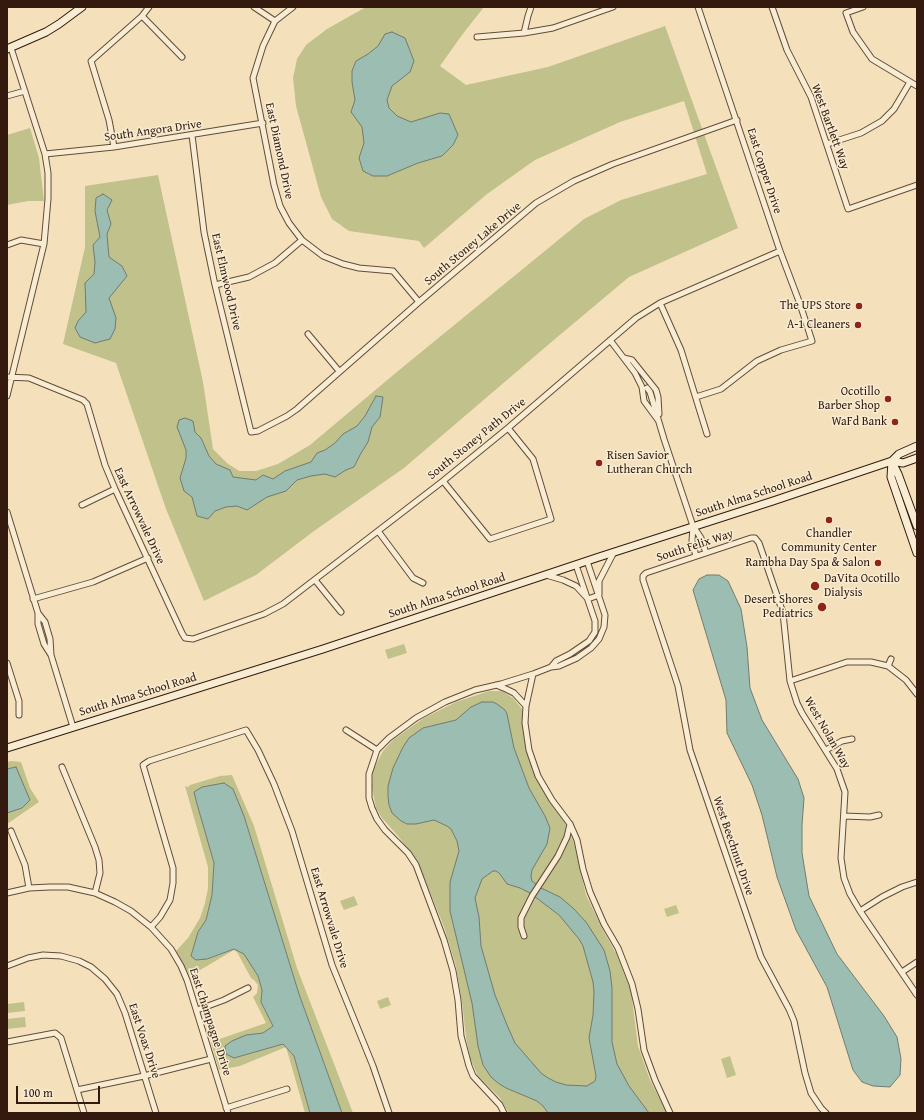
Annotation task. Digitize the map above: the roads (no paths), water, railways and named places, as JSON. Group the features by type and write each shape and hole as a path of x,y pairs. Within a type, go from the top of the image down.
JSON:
{"main road":[{"path":"9,49 46,32 82,7"},
{"name":"South Alma School Road","path":"892,462 899,454 917,446"},
{"name":"South Alma School Road","path":"7,748 323,649 693,526 892,462 903,463 917,458"},
{"path":"892,462 898,474 917,526"},
{"path":"892,462 891,478 917,553"}],"street":[{"path":"114,147 109,120 91,61 142,16 149,7"},
{"path":"254,7 275,20"},
{"name":"East Diamond Drive","path":"293,7 275,20 263,46 253,78 274,185 280,206 289,223 302,240 324,256 343,264 359,268 393,271 419,302"},
{"path":"524,33 531,7"},
{"path":"477,37 524,33 553,28 613,7"},
{"name":"East Copper Drive","path":"696,397 721,389 757,361 780,350 812,341 780,251 698,7"},
{"name":"West Bartlett Way","path":"772,7 787,50 811,97 848,209 917,186"},
{"path":"863,7 846,13 853,32 872,59 917,86"},
{"path":"142,16 182,57"},
{"path":"7,396 9,377 44,244 48,199 48,173 45,154 25,91 9,49"},
{"path":"827,144 861,132 882,121 894,108 910,82"},
{"path":"7,96 25,91"},
{"name":"South Stoney Lake Drive","path":"251,432 258,431 297,409 419,302 536,203 574,181 613,164 737,120"},
{"name":"South Angora Drive","path":"45,154 114,147 263,123"},
{"name":"East Elmwood Drive","path":"192,135 204,232 215,286 251,432"},
{"path":"7,245 21,240 44,244"},
{"path":"215,286 249,277 276,263 302,240"},
{"name":"South Stoney Path Drive","path":"185,638 193,639 264,614 283,604 443,481 508,428 636,318 660,303 780,251"},
{"path":"660,303 681,350 707,434"},
{"path":"308,334 339,371"},
{"path":"610,340 650,392 693,526 701,538 706,553"},
{"path":"624,358 632,360 646,378 647,387 644,401 659,421"},
{"name":"East Arrowvale Drive","path":"9,377 29,378 83,400 87,404 100,452 115,489 185,638"},
{"path":"443,481 490,540 551,519 533,460 508,428"},
{"path":"82,505 115,489"},
{"path":"7,512 13,536 38,613 38,624 41,635 44,644 51,655"},
{"path":"693,526 692,541 696,556"},
{"path":"378,532 413,578 423,583"},
{"path":"7,538 13,536"},
{"name":"South Felix Way","path":"643,576 651,571 755,538"},
{"name":"West Nolan Way","path":"755,538 759,543 783,613 790,681 797,703 841,776 844,792 841,858 844,878 850,894 860,911 917,995"},
{"path":"599,595 600,580 614,552"},
{"path":"33,599 93,582 148,558"},
{"path":"504,1113 500,1105 473,1076 469,1066 461,1036 458,1000 453,971 444,940 416,865 408,853 385,830 377,819 372,808 369,798 369,774 377,750 389,738 416,718 469,693 496,686 551,667 559,666 571,661 591,648 599,640 604,627 605,615 587,561"},
{"path":"551,667 556,661 570,654 589,641 595,632 595,623 576,565"},
{"path":"545,575 576,586 588,599"},
{"name":"West Beechnut Drive","path":"643,576 643,580 678,686 690,750 761,957 794,1021 805,1073 811,1093 826,1113"},
{"path":"315,580 341,612"},
{"path":"588,599 599,595"},
{"path":"38,613 46,622 50,639 51,655 73,727"},
{"path":"595,623 604,623"},
{"path":"41,635 48,633"},
{"path":"888,666 892,658"},
{"path":"790,681 848,662 871,662 888,666 906,680 917,694"},
{"path":"7,663 8,671 19,701 19,715"},
{"path":"533,674 526,706 525,722 529,750 538,776 552,800 570,824 577,840 583,869 590,892 604,924 618,948 632,984 638,1009 644,1050 654,1080 670,1113"},
{"path":"496,686 506,689 514,694 526,706"},
{"name":"East Arrowvale Drive","path":"152,927 170,900 173,883 173,868 143,765 149,761 246,730 258,750 274,784 292,831 332,965 373,1066 389,1113"},
{"path":"346,730 377,750"},
{"path":"826,750 842,741 852,740"},
{"path":"62,767 96,847 100,872 95,893"},
{"path":"844,816 870,817 879,815"},
{"path":"524,936 520,927 521,918 539,884 558,856 567,837 570,824"},
{"path":"11,831 25,865 28,888"},
{"path":"860,911 888,894 917,882"},
{"name":"East Champagne Drive","path":"7,893 28,888 68,887 95,893 131,911 152,927 170,949 181,966 187,980 227,1110"},
{"name":"East Voax Drive","path":"7,966 28,958 44,955 61,956 78,961 91,968 105,979 117,994 125,1012 156,1113"},
{"path":"902,972 917,962"},
{"path":"196,1010 224,1000 248,988"},
{"path":"7,1042 55,1033 61,1038 84,1113"},
{"path":"77,1090 144,1076 211,1059"},
{"path":"227,1110 287,1089"}],"water":[{"path":"392,32 405,38 414,61 410,72 392,86 387,100 389,108 397,116 411,122 440,113 449,114 458,135 453,145 442,156 418,163 387,176 373,176 363,171 359,158 364,143 362,127 351,112 355,100 352,71 356,61 378,46 385,34"},
{"path":"103,194 112,200 107,210 111,224 107,234 109,257 122,266 127,276 109,298 116,318 115,329 110,339 95,343 80,337 75,328 78,321 86,312 85,283 94,274 95,262 93,245 100,237 95,211 96,198"},
{"path":"376,396 383,397 380,417 372,427 368,442 354,467 335,477 325,474 297,480 286,491 267,497 247,510 237,506 226,507 215,511 208,519 197,516 192,497 184,491 180,478 186,458 186,450 177,427 179,420 185,418 193,421 195,432 201,438 209,456 216,464 230,470 233,477 256,480 263,475 273,479 285,471 311,462 317,453 325,450 335,443 343,434 357,426 365,416"},
{"path":"707,575 719,575 728,581 741,609 747,647 750,688 762,720 798,779 804,798 802,853 809,896 837,954 884,1016 897,1037 901,1059 900,1075 890,1087 873,1086 862,1082 853,1070 827,987 796,930 777,877 762,815 752,785 727,733 726,700 693,590 699,579"},
{"path":"482,702 493,702 505,710 507,714 514,748 529,788 550,828 547,844 532,870 532,881 541,888 560,897 573,908 586,922 604,950 610,971 612,988 612,1042 617,1064 629,1086 649,1113 548,1113 537,1101 498,1083 491,1077 483,1065 478,1046 472,1003 450,911 450,882 459,851 457,841 451,829 434,820 416,824 407,824 401,821 392,813 388,796 388,786 393,768 409,738 423,728 456,720 471,707","holes":["493,871 496,871 507,884 530,893 559,915 583,946 593,982 594,992 593,1015 589,1038 596,1076 595,1081 587,1086 566,1085 556,1082 541,1073 515,1043 507,1025 495,995 481,946 479,917 475,898 482,879"]},
{"path":"16,767 30,800 22,808 7,813 7,769"},
{"path":"224,783 233,789 244,816 299,994 342,1113 310,1113 294,1056 283,1044 234,1058 226,1054 225,1046 232,1041 246,1035 263,1033 273,1026 261,1002 262,990 258,976 244,954 234,949 207,959 196,960 191,956 198,932 206,920 212,895 214,863 194,792 202,787"}],"place":[{"name":"The UPS Store","path":"859,306"},
{"name":"A-1 Cleaners","path":"858,325"},
{"name":"Ocotillo Barber Shop","path":"888,399"},
{"name":"WaFd Bank","path":"895,422"},
{"name":"Risen Savior Lutheran Church","path":"599,463"},
{"name":"Chandler Community Center","path":"829,520"},
{"name":"Rambha Day Spa & Salon","path":"878,563"},
{"name":"DaVita Ocotillo Dialysis","path":"815,586"},
{"name":"Desert Shores Pediatrics","path":"822,607"}]}
